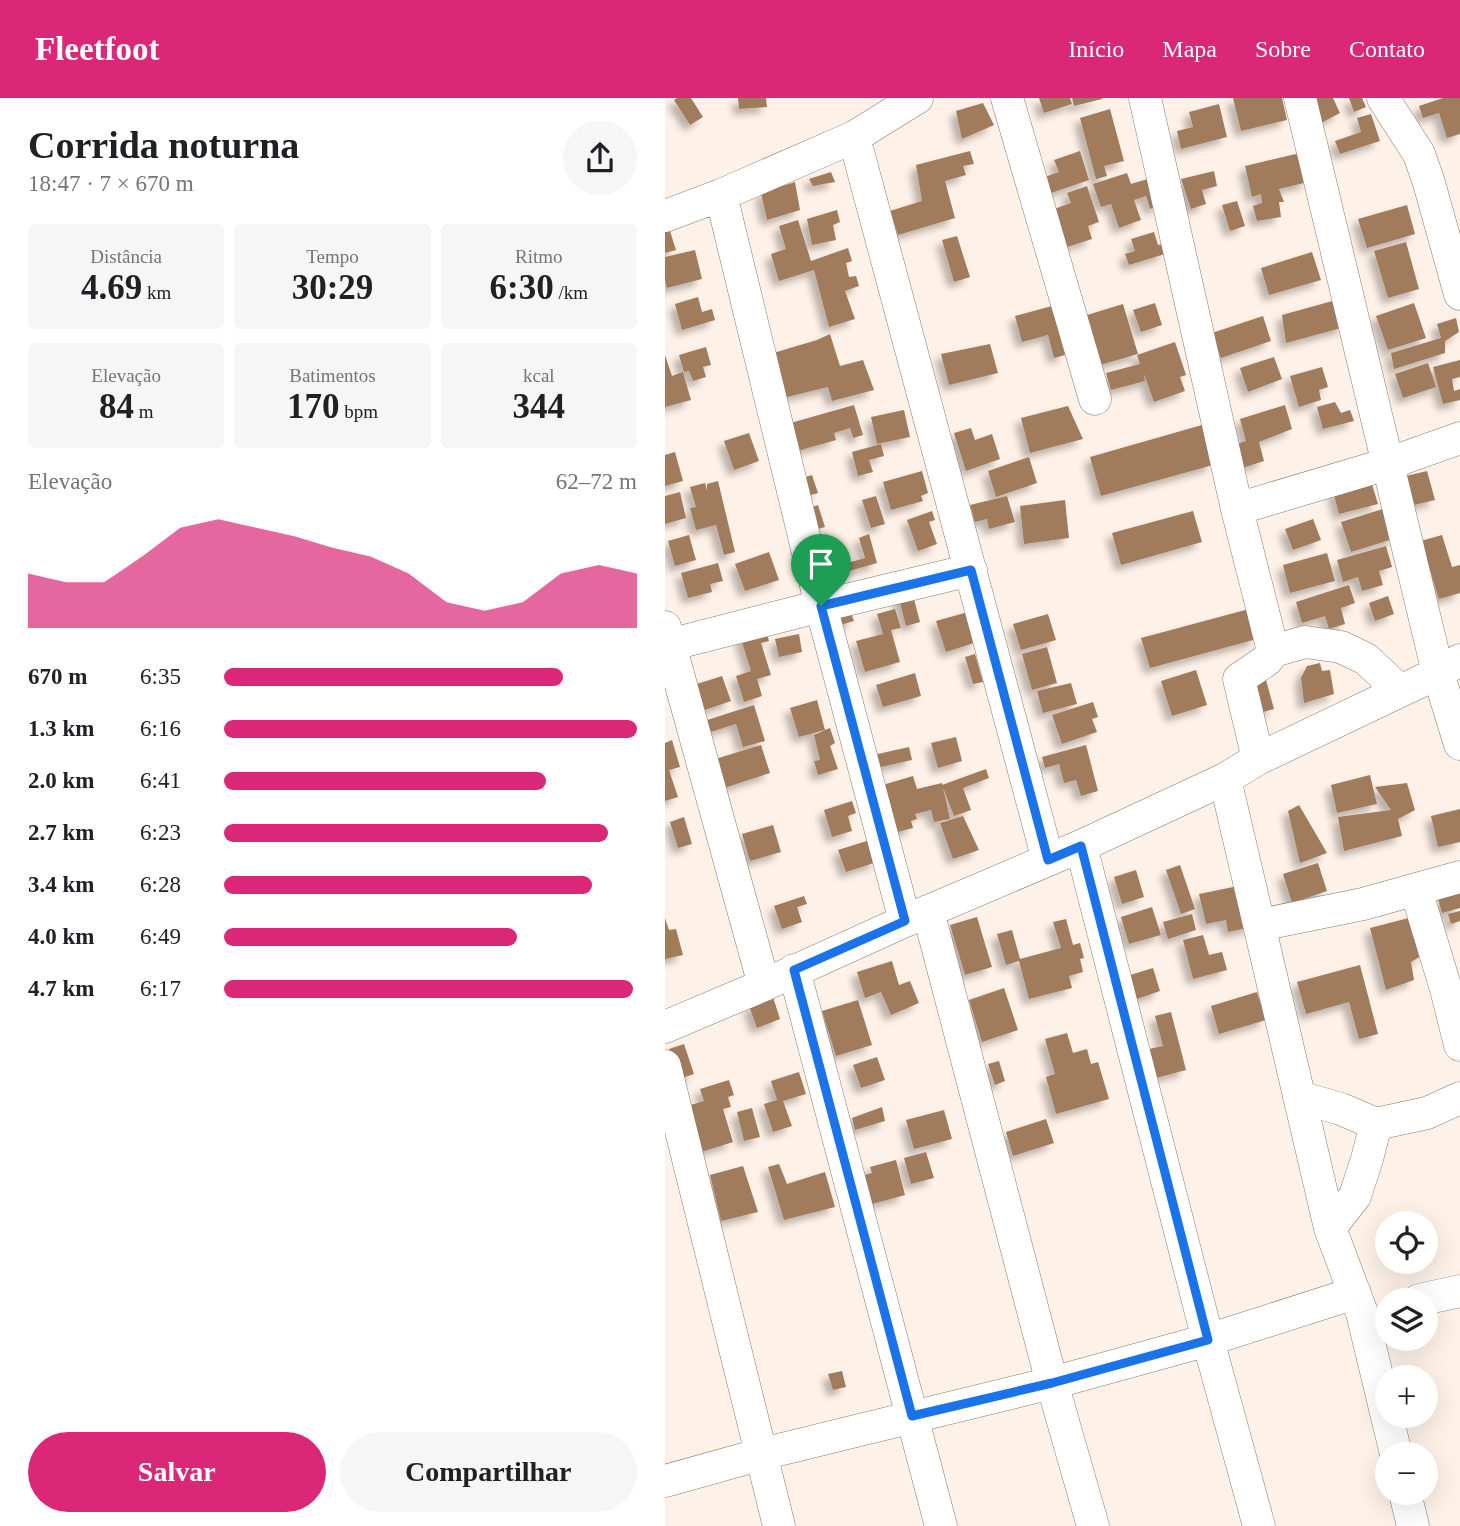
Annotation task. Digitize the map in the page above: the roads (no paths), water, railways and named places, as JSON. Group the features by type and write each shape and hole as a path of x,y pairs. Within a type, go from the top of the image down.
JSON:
{"street":[{"path":"665,216 721,195 854,136 917,98"},
{"path":"1007,98 1095,399"},
{"path":"1145,98 1237,509 1273,651"},
{"path":"1300,98 1387,464 1449,667 1460,744"},
{"path":"1383,98 1419,154 1460,294"},
{"path":"854,136 1048,860"},
{"path":"721,195 821,606 917,916 1093,1526"},
{"path":"1237,509 1387,464 1460,438"},
{"path":"764,985 667,639 971,570"},
{"path":"1258,759 1239,678 1267,660 1273,651 1305,642 1341,647 1366,659 1400,691"},
{"path":"665,1027 1081,846 1225,779 1258,759 1449,667"},
{"path":"1225,779 1330,1228 1368,1304 1394,1442"},
{"path":"1081,846 1208,1340 1259,1526"},
{"path":"1260,925 1363,904 1460,877"},
{"path":"1416,890 1460,1045"},
{"path":"794,970 941,1526"},
{"path":"665,1066 779,1526"},
{"path":"1299,1097 1341,1109 1376,1124 1427,1113 1460,1098"},
{"path":"1330,1228 1355,1196 1376,1124"},
{"path":"1438,1296 1460,1291"},
{"path":"665,1481 761,1454 1052,1383 1208,1340 1368,1304"},
{"path":"1408,1505 1413,1526"}]}
